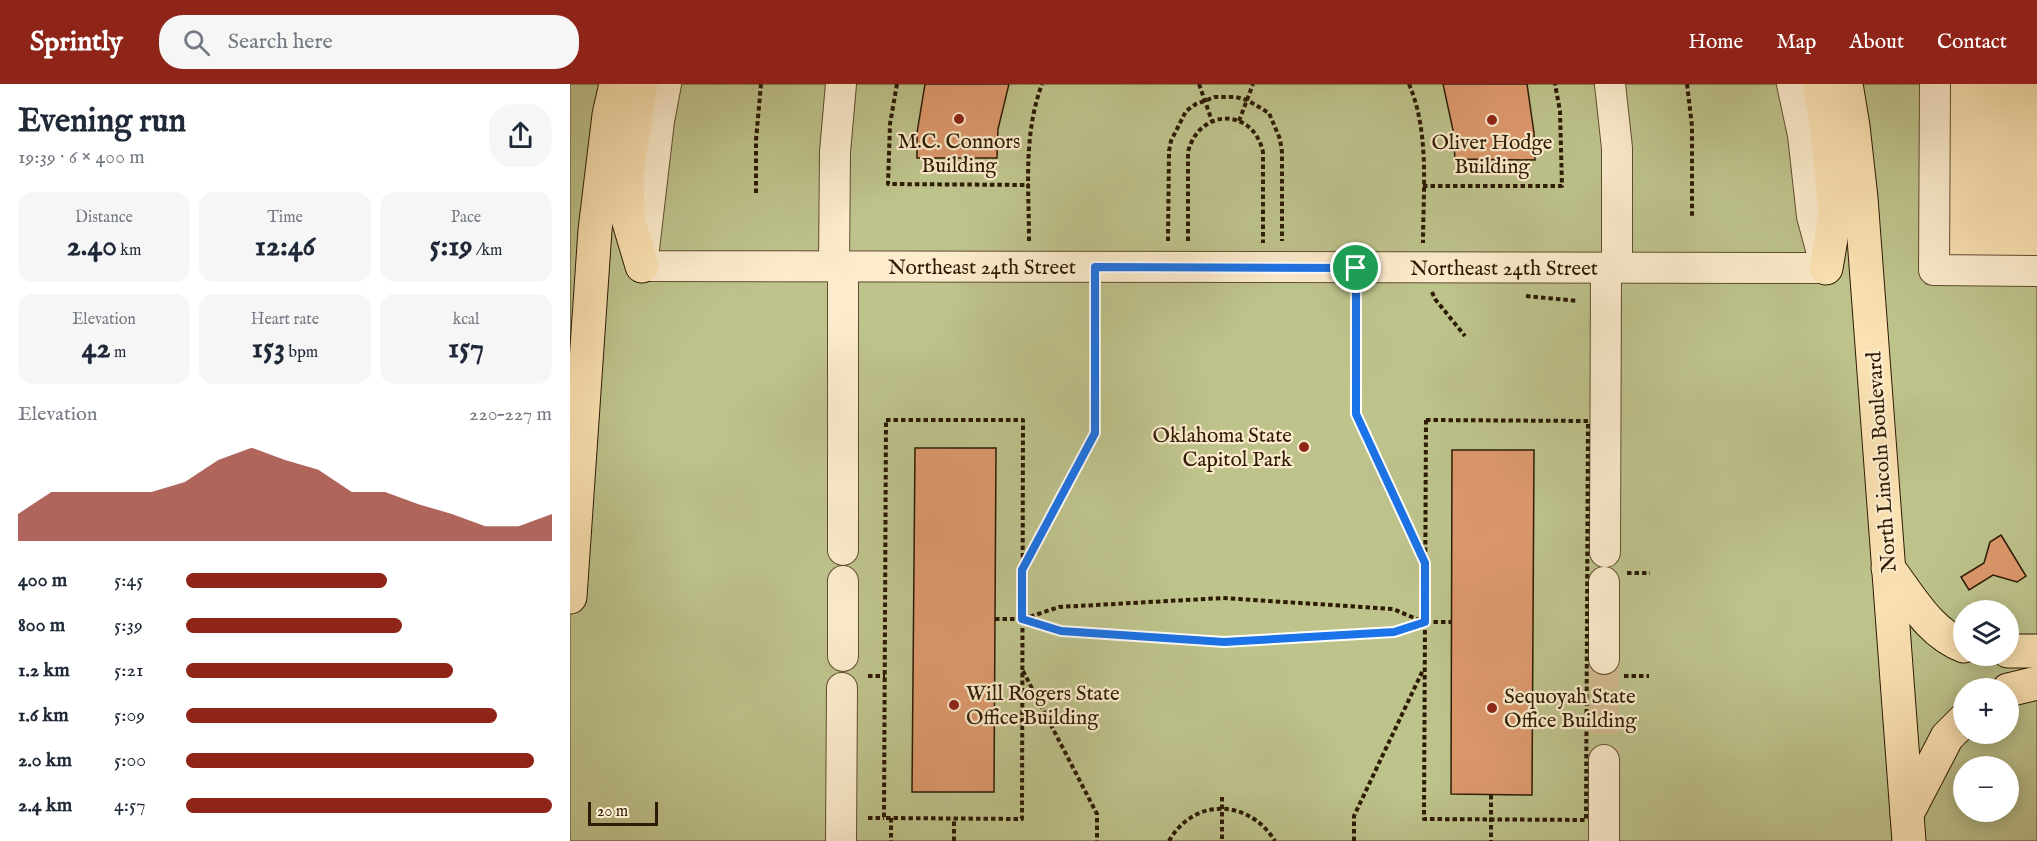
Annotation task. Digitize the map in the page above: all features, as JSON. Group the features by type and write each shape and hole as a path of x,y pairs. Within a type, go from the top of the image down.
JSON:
{"main road":[{"path":"570,597 595,230 609,115 616,84"},
{"path":"641,84 627,171 628,219 642,266"},
{"path":"1819,84 1827,129 1835,215 1826,268"},
{"name":"North Lincoln Boulevard","path":"1846,84 1854,126 1862,198 1908,828"},
{"path":"1888,568 1929,622 1953,640"},
{"path":"2019,651 2037,651"},
{"path":"2019,687 2037,683"},
{"path":"1908,828 1947,737 1953,731"}],"street":[{"path":"642,266 659,121 666,84"},
{"path":"842,84 835,152 843,550"},
{"path":"1605,552 1617,148 1610,84"},
{"path":"1792,84 1803,135 1812,216 1826,268"},
{"path":"1935,84 1934,270 2037,271"},
{"name":"Northeast 24th Street","path":"642,266 1826,268"},
{"path":"843,581 843,656"},
{"path":"1604,582 1604,659"},
{"path":"841,841 855,682"},
{"path":"1604,760 1604,841"}],"path":[{"path":"756,193 756,140 761,84"},
{"path":"897,84 890,124 888,184 1029,185"},
{"path":"1029,248 1029,131 1033,109 1042,84"},
{"path":"1199,84 1212,121"},
{"path":"1239,121 1253,84"},
{"path":"1409,84 1419,117 1423,186 1423,248"},
{"path":"1423,186 1562,186 1560,111 1555,84"},
{"path":"1687,84 1692,126 1692,218"},
{"path":"1168,248 1171,141 1186,111 1205,100 1226,96 1247,100 1269,113 1280,139 1282,248"},
{"path":"1188,248 1188,152 1196,133 1212,121 1222,119 1239,121 1256,133 1263,152 1263,248"},
{"path":"1022,570 1095,433 1095,267"},
{"path":"1356,268 1356,414 1425,563"},
{"path":"868,818 1022,819 1023,420 886,420 884,818"},
{"path":"1426,420 1588,421 1586,820 1424,819 1425,563 1426,420"},
{"path":"1022,619 1059,607 1223,598 1393,609 1425,622"},
{"path":"995,619 1022,619 1061,631 1224,642 1394,632 1425,622 1451,622"},
{"path":"1354,841 1354,816 1425,667"},
{"path":"1022,668 1097,814 1097,841"},
{"path":"855,682 885,676"},
{"path":"1491,795 1491,841"},
{"path":"1222,797 1222,841"},
{"path":"1169,841 1177,828 1188,818 1201,812 1222,809 1243,812 1256,819 1275,841"},
{"path":"891,818 891,841"},
{"path":"954,819 954,841"},
{"path":"1557,820 1557,828"}],"green space":[{"name":"Oklahoma State Capitol Park","path":"570,84 1922,84 1922,275 1926,284 2037,284 2037,841 570,841"}],"building":[{"name":"M.C. Connors Building","path":"925,84 1009,84 998,129 997,158 917,158 917,133"},
{"name":"Oliver Hodge Building","path":"1443,84 1527,84 1534,133 1535,160 1455,159 1453,130"},
{"name":"Will Rogers State Office Building","path":"915,448 996,448 994,792 912,792"},
{"name":"Sequoyah State Office Building","path":"1452,450 1534,450 1532,795 1451,794"},
{"path":"2001,535 2026,576 2017,582 1993,575 1969,590 1961,577 1984,563 1990,542"}],"tunnel":[{"path":"1604,659 1604,760"}],"place":[{"name":"M.C. Connors Building","path":"959,119"},
{"name":"Oliver Hodge Building","path":"1492,120"},
{"name":"Oklahoma State Capitol Park","path":"1304,447"},
{"name":"Will Rogers State Office Building","path":"954,705"},
{"name":"Sequoyah State Office Building","path":"1492,708"}],"route":[{"path":"1095,267 1356,268 1356,414 1425,563 1425,622 1394,632 1224,642 1061,631 1022,619 1022,570 1095,433 1095,267"}]}
